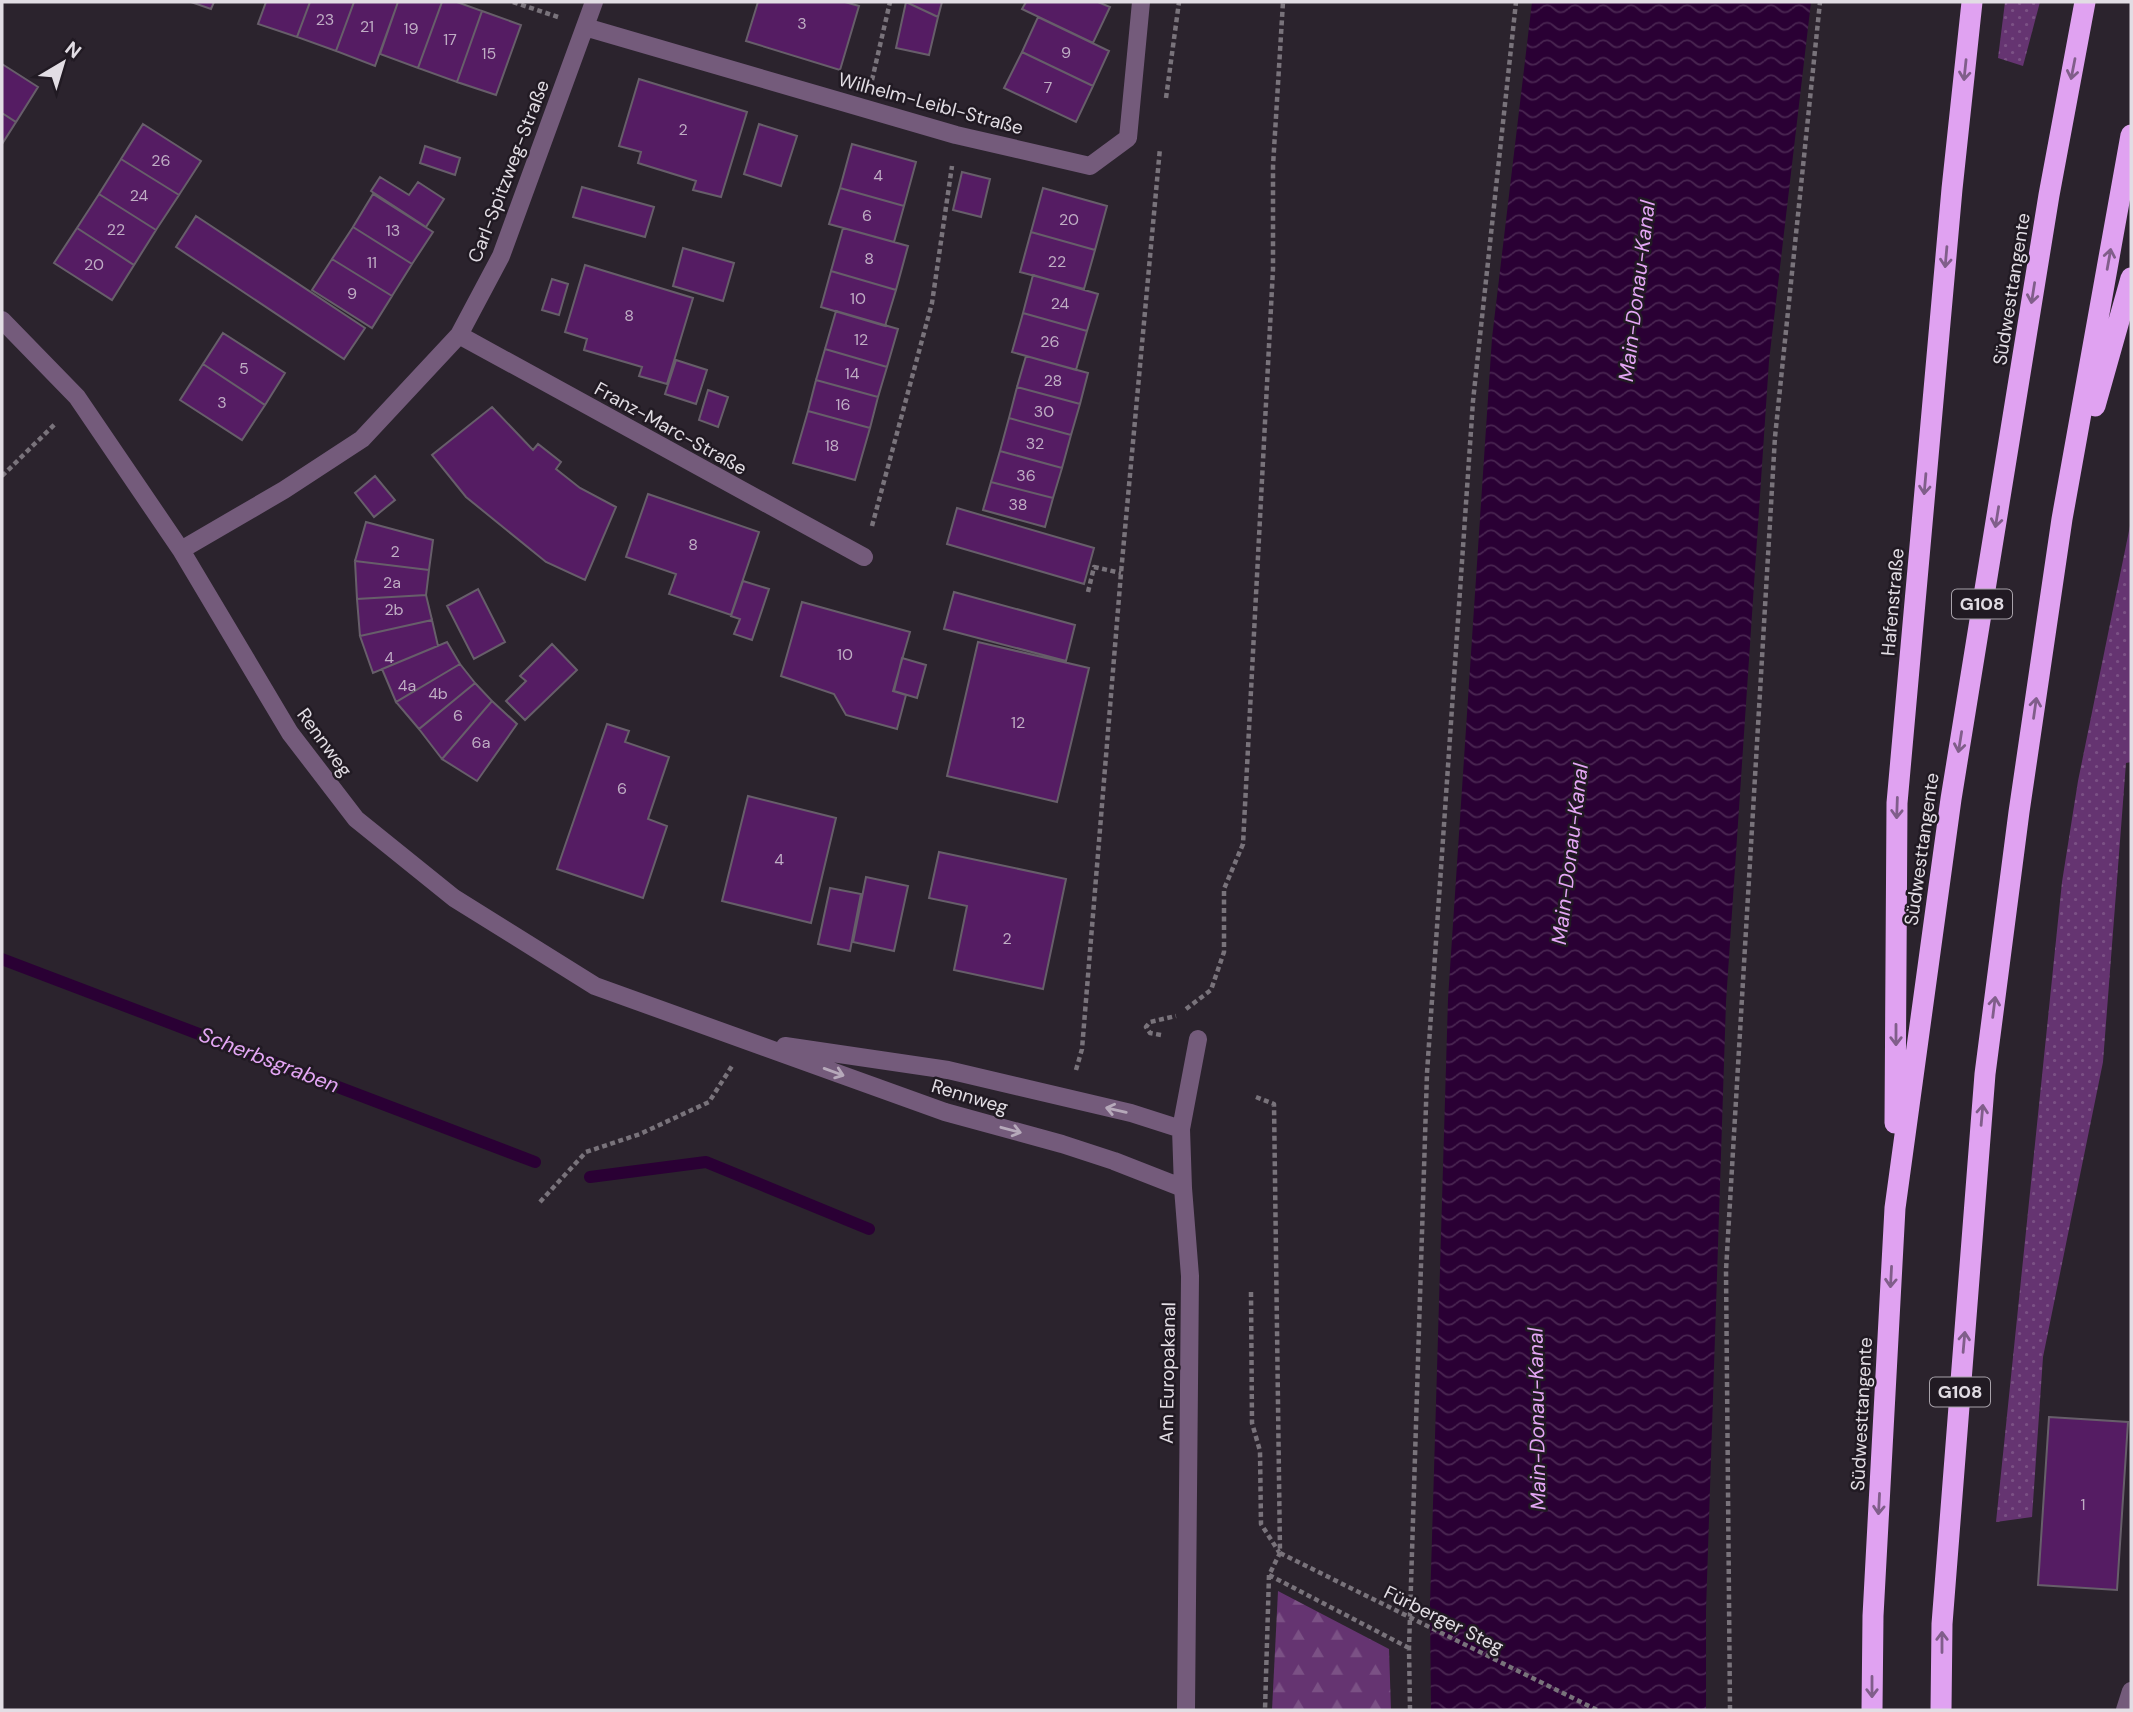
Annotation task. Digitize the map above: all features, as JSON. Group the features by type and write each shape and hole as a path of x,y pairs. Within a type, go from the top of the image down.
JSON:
{"highway":[{"name":"Hafenstraße","path":"1895,1208 1897,803 1952,189 1972,2"},
{"name":"Südwesttangente","path":"1872,1710 1872,1616 1895,1208 1951,799 2049,195 2085,2"},
{"name":"G108","path":"1941,1710 1942,1624 1985,1074 2019,813 2062,519 2131,135"},
{"path":"2062,519 2131,278"}],"street":[{"name":"Carl-Spitzweg-Straße","path":"181,550 284,490 362,439 459,335 500,256 594,2"},
{"name":"Wilhelm-Leibl-Straße","path":"585,27 956,135 1090,166 1128,138 1141,2"},
{"name":"Rennweg","path":"2,320 77,397 181,550 290,733 356,819 454,898 595,986 945,1112 1062,1144 1183,1188"},
{"name":"Franz-Marc-Straße","path":"459,335 864,557"},
{"name":"Am Europakanal","path":"1186,1710 1189,1276 1181,1129 1198,1039"},
{"name":"Rennweg","path":"747,1041 948,1070 1131,1113 1181,1129"},
{"path":"2124,1710 2131,1691"}],"path":[{"path":"513,2 585,27"},
{"path":"864,108 890,2"},
{"path":"1165,109 1179,2"},
{"path":"1161,1035 1150,1033 1146,1027 1150,1022 1174,1018 1211,990 1224,952 1224,889 1243,844 1273,270 1273,166 1283,2"},
{"path":"1410,1710 1409,1648 1428,1060 1473,401 1516,2"},
{"path":"1730,1710 1727,1256 1775,437 1820,2"},
{"path":"864,557 932,303 956,135"},
{"path":"1073,1080 1082,1049 1121,573 1161,136"},
{"path":"2,476 58,421 77,397"},
{"path":"1088,592 1094,567 1121,573"},
{"path":"540,1202 586,1152 640,1134 709,1102 747,1041"},
{"path":"1256,1097 1274,1104 1280,1553 1269,1575 1265,1710"},
{"path":"1251,1292 1252,1423 1260,1451 1261,1524 1280,1553"},
{"name":"Fürberger Steg","path":"1280,1553 1597,1710"},
{"path":"1269,1575 1409,1648"}],"green space":[{"path":"2005,2 2040,2 2023,66 1998,58"},
{"path":"2131,521 2131,762 2126,763 2103,1062 2043,1357 2032,1517 1996,1522 2062,882 2078,781"},
{"path":"1278,1591 1389,1649 1391,1710 1272,1710"}],"water":[{"name":"Main-Donau-Kanal","path":"1532,2 1811,2 1769,361 1726,1002 1706,1610 1706,1710 1431,1710 1430,1605 1448,999 1492,338"}],"building":[{"path":"191,2 214,2 211,9"},
{"path":"266,2 310,2 297,37 258,24"},
{"path":"310,2 354,2 336,51 297,37"},
{"path":"354,2 398,2 375,66 336,51"},
{"path":"398,2 442,2 418,68 380,54"},
{"path":"442,2 457,2 482,11 457,82 418,68"},
{"path":"758,2 845,2 859,6 840,70 746,41"},
{"path":"906,2 942,2 938,17"},
{"path":"906,2 938,17 929,55 896,48"},
{"path":"1026,2 1098,2 1110,7 1093,43 1022,9"},
{"path":"482,11 521,25 496,95 457,82"},
{"path":"1038,17 1109,51 1093,86 1022,52"},
{"path":"1022,52 1093,86 1076,122 1004,88"},
{"path":"2,64 38,87 16,122 2,113"},
{"path":"639,79 747,112 721,197 693,190 696,181 638,163 641,152 619,146"},
{"path":"2,113 16,122 2,144"},
{"path":"143,124 201,161 179,195 121,159"},
{"path":"759,124 797,136 781,186 744,174"},
{"path":"852,144 916,162 904,206 840,188"},
{"path":"425,146 460,158 455,175 420,163"},
{"path":"121,159 179,195 156,230 99,194"},
{"path":"962,172 990,179 981,217 953,210"},
{"path":"380,177 409,195 418,182 444,199 426,227 371,191"},
{"path":"582,187 654,207 645,237 573,217"},
{"path":"840,188 904,206 894,242 829,224"},
{"path":"1043,188 1107,206 1095,250 1031,232"},
{"path":"99,194 156,230 134,265 77,228"},
{"path":"373,194 433,232 412,264 353,227"},
{"path":"196,216 365,328 344,359 176,247"},
{"path":"353,227 412,264 392,296 332,259"},
{"path":"77,228 134,265 112,300 54,263"},
{"path":"843,228 908,246 896,290 831,271"},
{"path":"1031,232 1095,250 1084,289 1020,272"},
{"path":"683,248 734,263 723,301 673,286"},
{"path":"332,259 392,296 372,328 312,290"},
{"path":"585,265 693,298 667,384 639,376 642,367 584,350 587,339 565,332"},
{"path":"831,271 896,290 885,326 821,307"},
{"path":"1033,275 1098,294 1087,331 1023,313"},
{"path":"552,279 568,284 559,315 542,310"},
{"path":"836,311 898,329 887,367 825,349"},
{"path":"1023,313 1087,331 1076,370 1012,352"},
{"path":"223,333 285,373 265,405 203,364"},
{"path":"825,349 887,367 878,397 816,380"},
{"path":"1026,356 1088,373 1080,404 1017,387"},
{"path":"676,360 707,370 696,404 665,394"},
{"path":"203,364 265,405 242,440 180,400"},
{"path":"816,380 878,397 870,428 808,411"},
{"path":"1017,387 1080,404 1071,435 1009,418"},
{"path":"708,390 728,397 718,427 699,420"},
{"path":"492,407 533,450 538,444 561,462 556,469 580,488 616,507 585,580 546,562 466,497 432,455"},
{"path":"808,411 870,428 855,480 793,463"},
{"path":"1009,418 1071,435 1062,468 1000,451"},
{"path":"1000,451 1062,468 1053,498 991,482"},
{"path":"375,476 395,500 374,517 355,493"},
{"path":"991,482 1053,498 1045,527 983,510"},
{"path":"648,494 759,532 731,615 669,594 676,574 626,557"},
{"path":"957,508 1094,548 1084,584 947,544"},
{"path":"366,522 433,540 429,570 355,561"},
{"path":"355,561 429,570 426,595 357,599"},
{"path":"743,581 769,589 752,640 734,634 740,619 731,616"},
{"path":"478,589 505,642 474,659 447,606"},
{"path":"954,592 1075,625 1066,661 944,629"},
{"path":"426,595 432,620 360,636 357,599"},
{"path":"802,602 910,632 893,691 906,695 897,729 846,715 834,694 781,676"},
{"path":"432,620 438,646 373,673 360,636"},
{"path":"447,642 460,664 396,702 382,669"},
{"path":"978,642 1089,668 1057,802 947,776"},
{"path":"552,644 577,670 525,720 506,701 526,681 520,676"},
{"path":"902,658 926,665 917,698 894,691"},
{"path":"460,664 475,683 419,729 396,702"},
{"path":"475,683 492,701 442,759 419,729"},
{"path":"492,701 517,724 477,781 442,759"},
{"path":"607,724 629,731 625,742 669,757 648,819 667,826 643,898 557,869"},
{"path":"748,796 836,818 811,923 722,901"},
{"path":"939,852 1066,879 1043,989 954,970 967,906 929,898"},
{"path":"866,877 908,886 894,951 853,942"},
{"path":"830,888 861,894 850,951 818,944"},
{"path":"2049,1417 2128,1422 2117,1590 2038,1585"}],"waterway":[{"name":"Scherbsgraben","path":"2,959 535,1162"},
{"name":"Scherbsgraben","path":"590,1177 706,1162 869,1229"}]}
